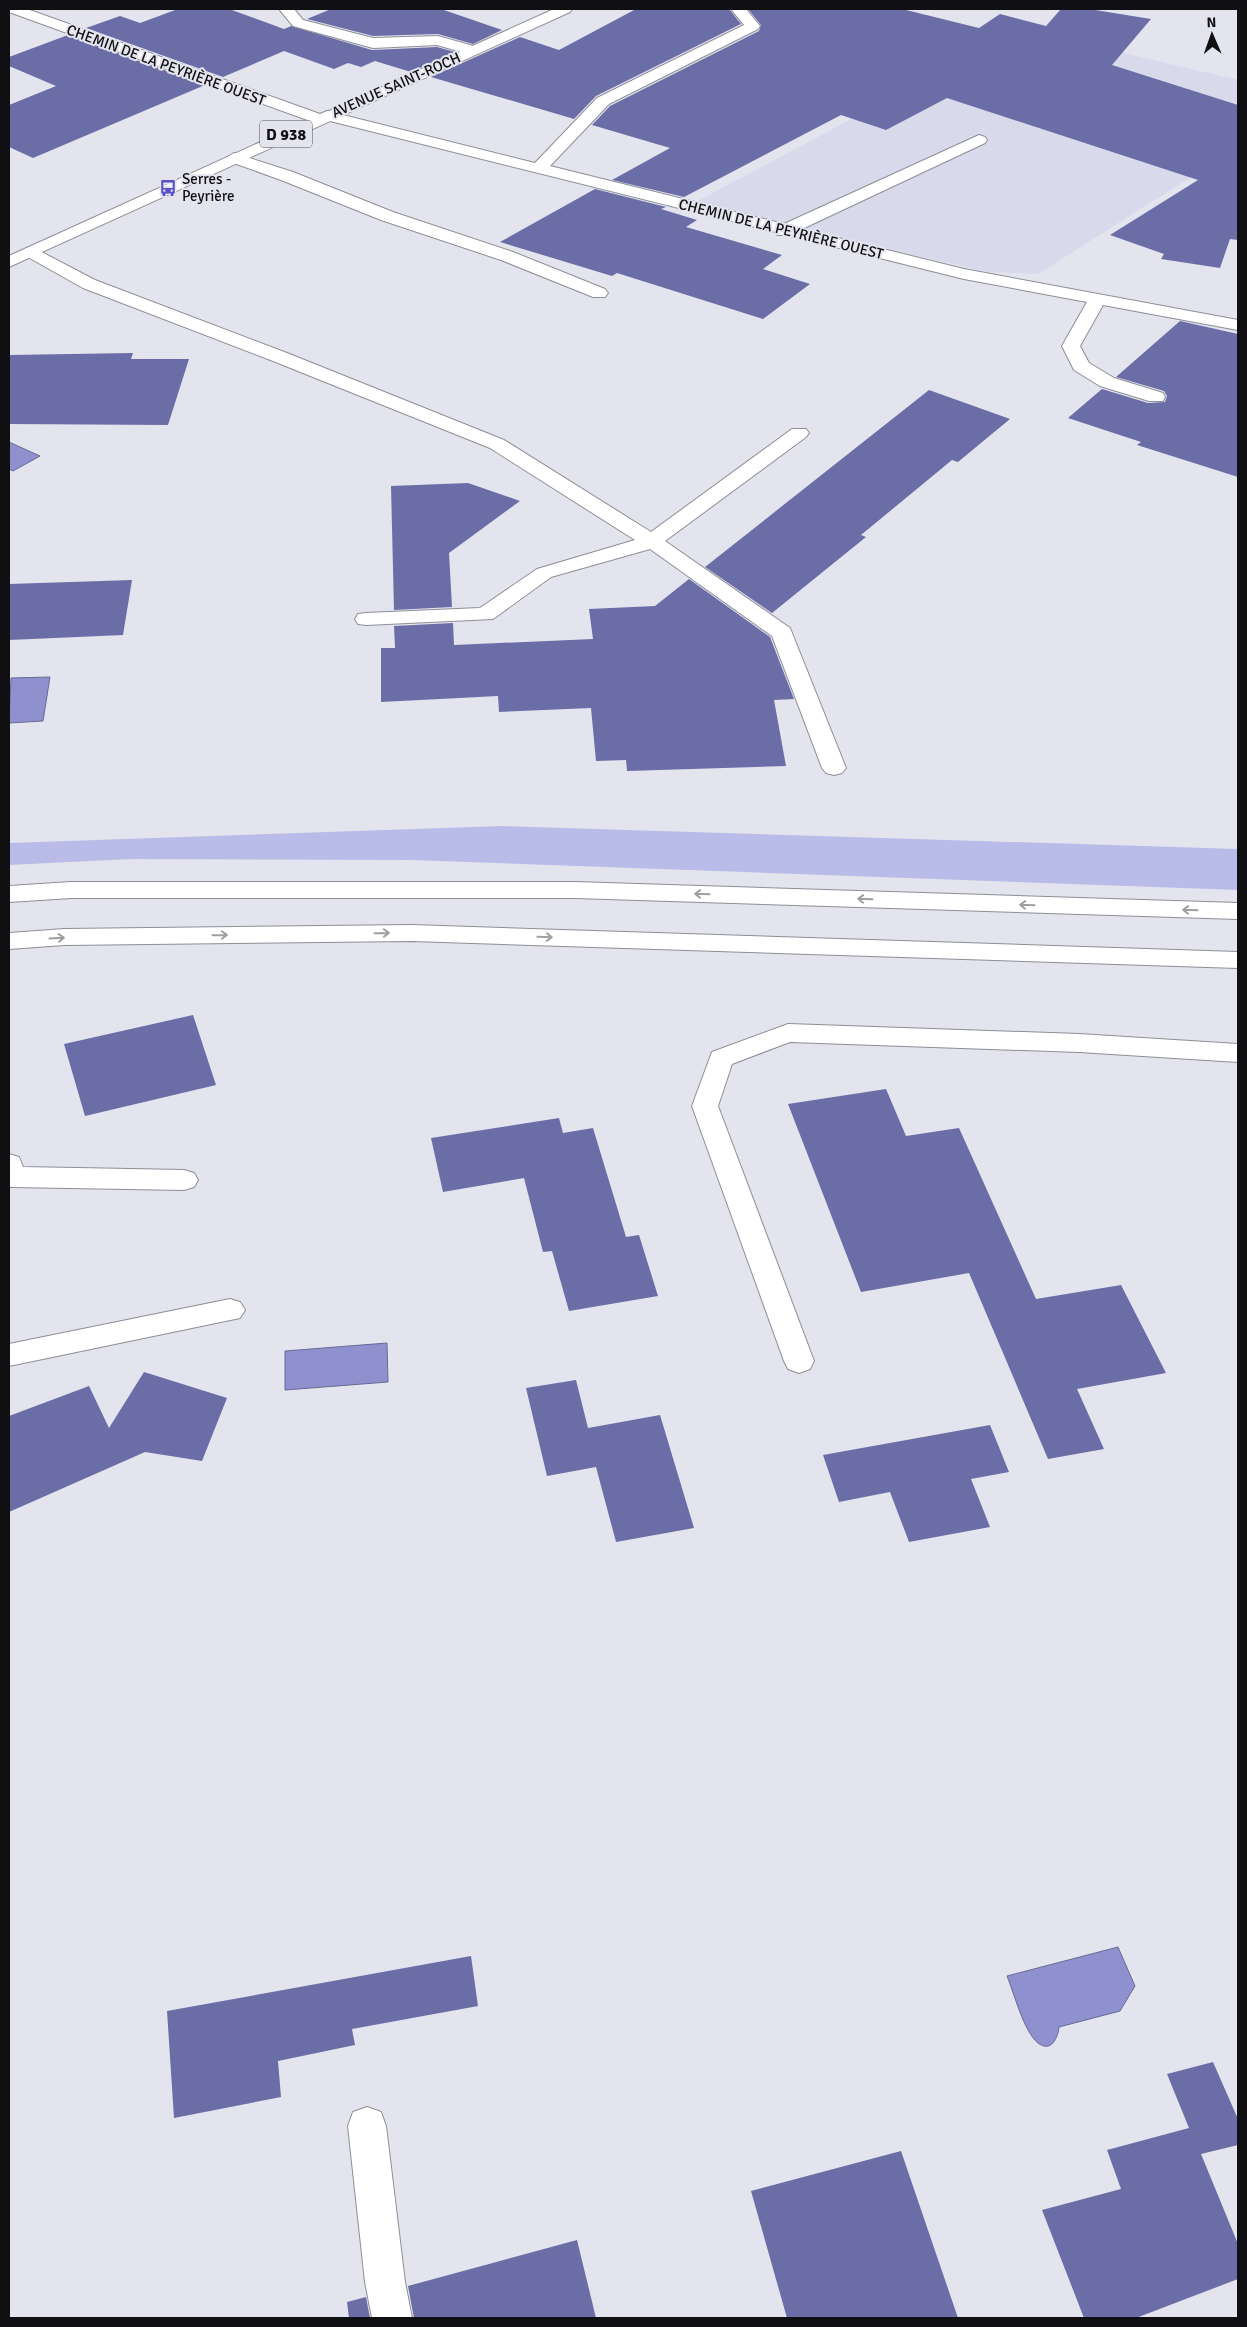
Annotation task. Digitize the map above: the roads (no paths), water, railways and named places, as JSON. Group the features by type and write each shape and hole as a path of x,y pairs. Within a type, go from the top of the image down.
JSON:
{"main road":[{"name":"CHEMIN DE LA PEYRIÈRE OUEST","path":"14,9 323,118 964,274 1097,301 1238,325"},
{"path":"286,9 298,23 373,42 438,40 472,50"},
{"name":"AVENUE SAINT-ROCH","path":"9,262 565,9"},
{"path":"538,169 603,102 754,26 738,9"},
{"path":"783,231 979,140"},
{"path":"234,158 287,176 388,216 507,256 599,293"},
{"path":"32,252 89,284 497,444 675,556 782,633 834,768"},
{"path":"1097,301 1070,346 1081,366 1107,382 1156,397"},
{"path":"366,619 485,614 544,573 651,542 799,433"},
{"path":"9,894 71,890 575,890 1238,911"},
{"path":"9,941 64,937 412,932 1238,960"},
{"path":"799,1361 705,1106 721,1058 788,1033 1079,1044 1238,1053"},
{"path":"9,1164 11,1176 184,1180"},
{"path":"9,1355 230,1310"},
{"path":"367,2126 385,2282 392,2318"}],"place":[{"name":"Serres - Peyrière","path":"168,188"}]}
